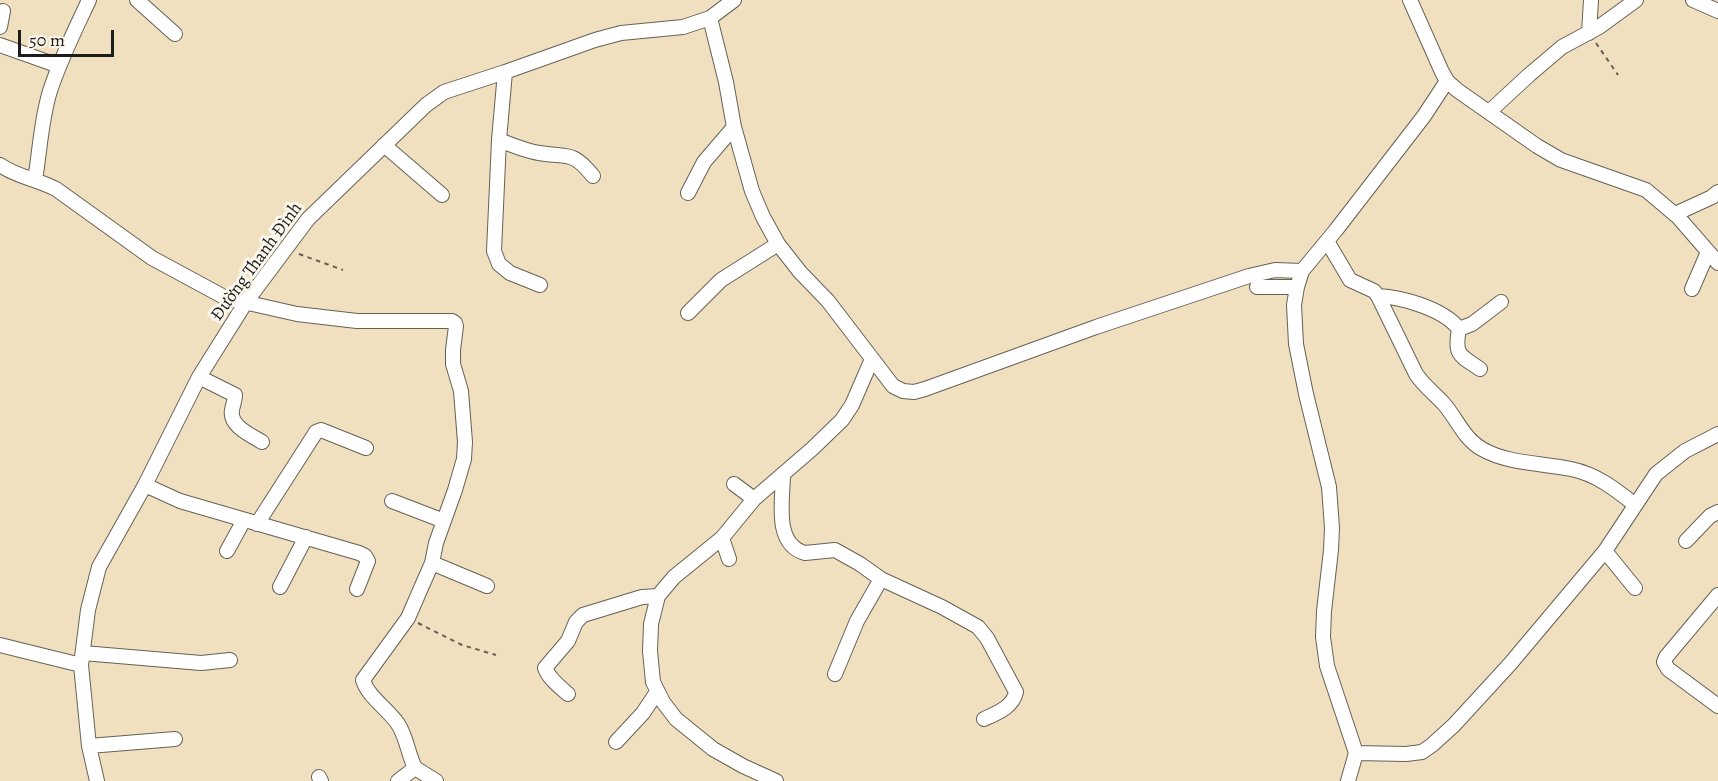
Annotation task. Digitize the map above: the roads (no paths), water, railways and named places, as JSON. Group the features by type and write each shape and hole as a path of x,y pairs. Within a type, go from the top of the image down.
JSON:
{"street":[{"path":"35,180 50,92 59,66 89,0"},
{"path":"137,0 175,34"},
{"name":"Đường Thanh Đình","path":"98,781 89,746 82,659 88,610 99,567 145,485 199,377 246,302 308,219 426,105 444,92 594,40 621,33 683,27 710,18 734,0"},
{"path":"1410,0 1447,81 1537,146 1561,160 1646,190 1674,214 1718,263"},
{"path":"1589,33 1591,0"},
{"path":"1489,112 1562,47 1589,33 1636,0"},
{"path":"1693,0 1718,11"},
{"path":"0,27 3,11"},
{"path":"710,18 726,82 734,127 752,191 763,217 778,244 800,272 828,301 893,386 903,391 914,392 925,389 1096,327 1249,276 1275,270 1302,271"},
{"path":"0,45 59,66"},
{"path":"505,72 498,141 494,251 500,264 510,273 540,285"},
{"path":"1348,781 1356,753 1328,666 1323,637 1331,550 1331,507 1324,463 1296,344 1294,305 1302,271 1424,116 1447,81"},
{"path":"688,193 704,162 734,127"},
{"path":"498,141 538,153 574,158 582,162 593,176"},
{"path":"384,145 442,195"},
{"path":"0,165 21,176 56,189 152,258 226,298 297,314 357,321 454,322 456,326 453,364 461,391 464,459 436,543 432,563 408,618 363,680 367,689 399,725 415,768 436,781"},
{"path":"1674,214 1718,192"},
{"path":"1327,241 1350,280 1374,291 1378,296 1416,374 1476,445 1504,458 1587,473 1602,480 1634,504"},
{"path":"688,314 722,280 778,244"},
{"path":"1692,289 1708,252"},
{"path":"1257,287 1297,287"},
{"path":"1378,296 1394,297 1445,316 1459,329 1457,348 1460,355 1480,369"},
{"path":"1459,329 1472,324 1501,302"},
{"path":"616,742 643,713 655,696 650,651 651,624 658,596 674,577 722,538 754,499 812,450 842,420 852,405 872,360"},
{"path":"199,377 235,395 231,415 233,421 262,442"},
{"path":"226,551 316,432 321,430 366,448"},
{"path":"1356,753 1414,753 1422,752 1432,745 1454,725 1510,664 1605,551 1656,474 1684,451 1718,434"},
{"path":"783,474 781,526 788,542 800,552 835,550 881,579 942,607 983,632 1016,692 1014,700 1001,711 984,718"},
{"path":"734,484 754,499"},
{"path":"145,485 180,501 359,552 368,561 357,589"},
{"path":"392,501 444,520"},
{"path":"1686,541 1710,516 1718,512"},
{"path":"280,587 306,537"},
{"path":"722,538 729,559"},
{"path":"1605,551 1635,588"},
{"path":"432,563 487,586"},
{"path":"835,674 857,621 881,579"},
{"path":"1718,595 1664,662 1668,669 1718,706"},
{"path":"568,694 554,681 545,668 568,641 576,622 583,615 642,597 658,596"},
{"path":"0,645 82,659 201,663 230,660"},
{"path":"643,677 655,696 676,719 698,737 714,749 769,779"},
{"path":"89,746 175,739"},
{"path":"399,781 415,768"}]}
